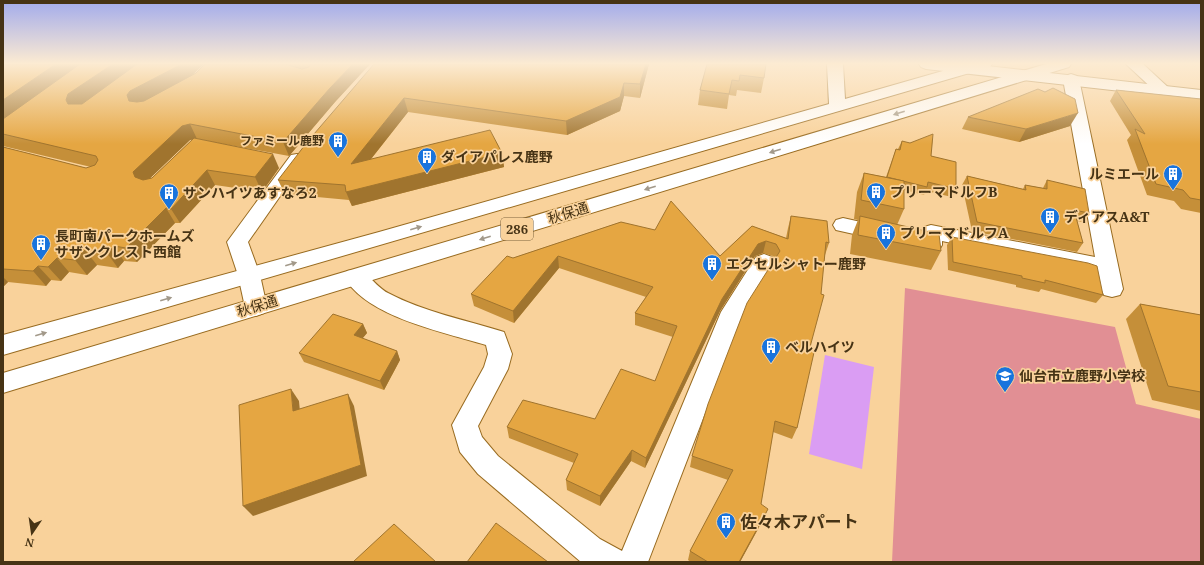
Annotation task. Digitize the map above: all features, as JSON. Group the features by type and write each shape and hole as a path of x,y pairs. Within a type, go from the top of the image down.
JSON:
{"main road":[{"path":"836,90 837,106"},
{"name":"秋保通","path":"3,345 893,90"},
{"name":"秋保通","path":"3,383 980,90"},
{"path":"1071,90 1112,289"},
{"path":"1166,90 1201,94"},
{"path":"256,307 249,275 237,242 285,163 308,146"},
{"path":"843,225 932,245 931,232 1107,266"},
{"path":"633,562 732,312 764,262"},
{"path":"355,277 378,298 402,310 496,339 500,354 496,369 465,425 470,443 488,465 594,558"}],"shaded area":[{"name":"仙台市立鹿野小学校","path":"905,288 1115,327 1136,404 1201,419 1201,562 892,562"},
{"path":"825,355 874,367 862,469 809,454"}],"building":[{"path":"3,90 17,90 3,100"},
{"path":"43,90 73,90 68,94 66,100 68,104 82,104 101,90 131,90 127,95 129,101 137,102 144,101 164,90 328,90 283,142 190,124 182,126 133,172 135,177 143,180 152,178 194,138 273,154 255,177 207,170 171,209 166,208 126,248 114,246 107,253 85,250 75,260 57,258 48,267 38,266 33,271 3,269 3,147 86,168 95,165 98,160 96,156 3,134 3,119"},
{"path":"351,90 622,90 620,97 566,121 404,98 351,164 490,130 502,153 346,192 345,185 278,180 308,141"},
{"path":"703,90 730,90 729,94"},
{"path":"1035,90 1045,92 1048,90 1058,90 1075,99 1078,113 1026,129 968,117"},
{"path":"1116,90 1201,99 1201,200 1190,198 1183,190 1156,184 1135,129 1145,134"},
{"path":"933,134 931,156 956,162 956,189 928,182 927,187 887,177 896,149 900,150 902,141 910,143"},
{"path":"864,173 904,181 904,209 861,200"},
{"path":"967,176 1026,190 1025,185 1047,189 1047,180 1085,189 1089,213 1074,210 1083,243 977,222"},
{"path":"671,201 720,256 752,226 788,239 791,216 827,221 829,243 826,242 821,294 824,295 810,347 815,348 797,428 775,421 761,504 768,509 739,562 708,562 690,551 733,470 692,456 708,404 747,303 780,251 776,244 766,241 758,244 722,299 646,458 632,450 600,496 566,480 578,454 507,427 523,400 595,419 621,369 655,381 677,326 635,313 653,287 558,256 513,311 471,294 507,256 513,258 621,222 655,230"},
{"path":"860,216 939,234 941,251 858,235"},
{"path":"952,237 1097,266 1103,295 1045,280 1045,283 1022,278 1022,276 953,262"},
{"path":"1140,304 1201,315 1201,392 1168,386"},
{"path":"333,314 363,324 354,335 397,351 380,381 299,353"},
{"path":"291,389 293,411 348,394 361,465 243,506 239,405"},
{"path":"496,523 548,562 467,562"},
{"path":"394,524 436,562 353,562"}],"place":[{"name":"ファミール鹿野","path":"338,158"},
{"name":"ダイアパレス鹿野","path":"427,174"},
{"name":"ルミエール","path":"1173,191"},
{"name":"プリーマドルフB","path":"876,209"},
{"name":"サンハイツあすなろ2","path":"169,210"},
{"name":"ディアスA&T","path":"1050,234"},
{"name":"プリーマドルフA","path":"886,250"},
{"name":"長町南パークホームズ サザンクレスト西館","path":"41,261"},
{"name":"エクセルシャトー鹿野","path":"712,281"},
{"name":"ベルハイツ","path":"771,364"},
{"name":"仙台市立鹿野小学校","path":"1005,393"},
{"name":"佐々木アパート","path":"726,539"}]}
